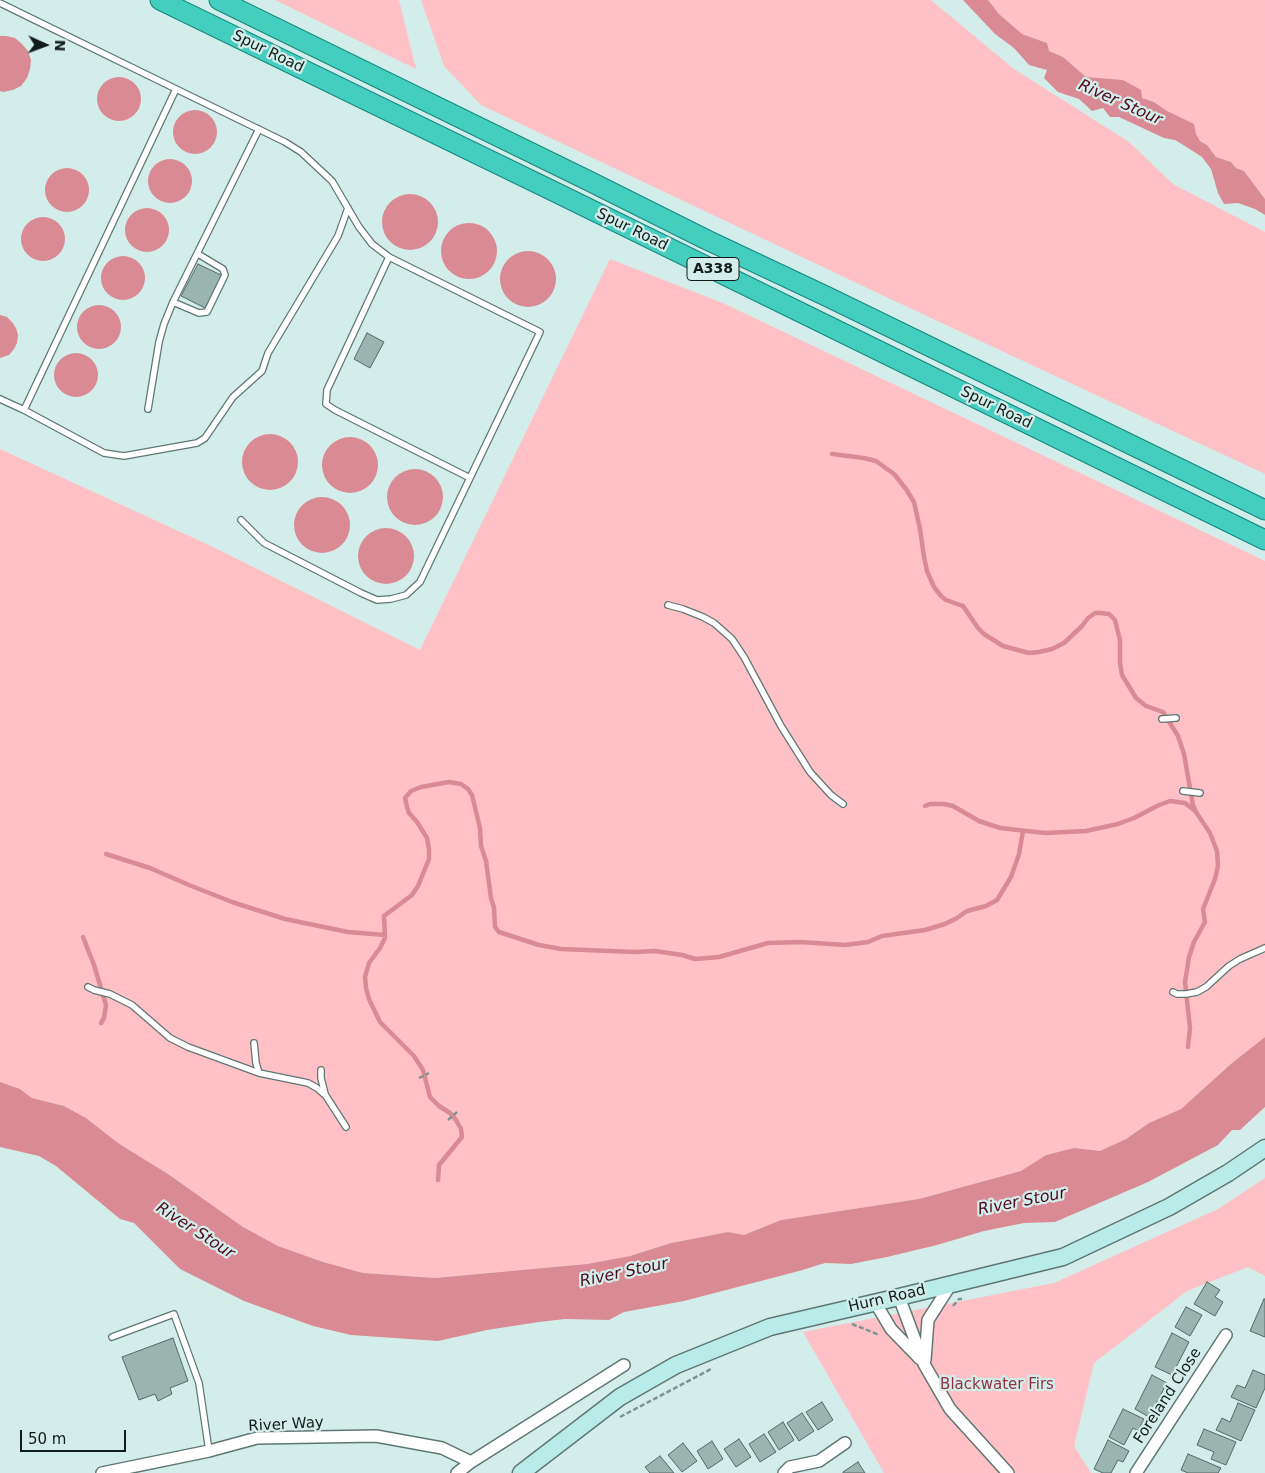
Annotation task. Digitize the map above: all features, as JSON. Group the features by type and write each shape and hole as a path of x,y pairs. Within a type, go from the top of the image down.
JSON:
{"highway":[{"path":"144,0 232,35"},
{"name":"Spur Road","path":"160,0 1265,540"},
{"name":"Spur Road","path":"218,0 705,239 839,302 1265,510"}],"main road":[{"name":"Hurn Road","path":"520,1473 620,1397 676,1365 770,1327 1063,1257 1169,1207 1228,1173 1265,1148"}],"street":[{"path":"924,1364 928,1320 951,1284"},
{"path":"899,1297 924,1364 950,1409 1008,1473"},
{"path":"875,1302 891,1329 924,1364"},
{"name":"Foreland Close","path":"1136,1473 1226,1334"},
{"path":"457,1473 470,1462 624,1365"},
{"name":"River Way","path":"102,1473 258,1438 376,1436 442,1448 470,1462"},
{"path":"784,1473 790,1467 819,1461 845,1443"}],"lane":[{"path":"0,3 259,129 302,152 332,180 372,244 389,257 540,332 420,582 406,595 377,600 361,593 264,543 241,520"},
{"path":"24,410 176,89"},
{"path":"148,409 159,342 173,302 259,129"},
{"path":"0,399 104,453 124,456 197,443 205,438 233,397 262,371 268,353 338,236 348,208"},
{"path":"173,302 199,313 207,312 225,275 224,269 198,254"},
{"path":"389,257 327,390 326,404 334,410 470,478"},
{"path":"668,605 693,612 714,623 732,639 810,772 831,795 843,804"},
{"path":"1162,719 1176,718"},
{"path":"1183,791 1200,793"},
{"path":"1172,992 1182,994 1198,992 1229,966 1265,948"},
{"path":"88,987 110,994 132,1005 170,1038 188,1047 259,1072 308,1083 326,1096"},
{"path":"254,1043 259,1072"},
{"path":"321,1070 322,1084 326,1096 346,1127"},
{"path":"112,1337 174,1314 199,1383 209,1450"}],"path":[{"path":"418,1078 429,1073"},
{"path":"448,1120 457,1112"},
{"path":"852,1324 877,1334 891,1329"},
{"path":"616,1419 714,1368"}],"green space":[{"path":"275,0 399,0 416,69"},
{"path":"421,0 931,0 1014,69 1129,142 1173,184 1265,232 1265,474 481,105 444,66"},
{"path":"988,0 1265,0 1265,199 1244,171 1236,168 1231,162 1216,157 1207,145 1200,141 1196,134 1167,111 1154,102 1142,98 1123,80 1086,77 1063,57 1049,51 1047,43 1022,34 999,14"},
{"path":"610,259 725,304 1265,561 1265,1037 1232,1063 1181,1109 1149,1123 1126,1139 1100,1151 1074,1148 1046,1155 1022,1171 919,1199 781,1220 744,1235 728,1232 671,1243 630,1256 587,1264 435,1278 363,1273 323,1262 278,1246 243,1227 168,1174 118,1143 86,1118 64,1106 32,1098 20,1089 0,1082 0,449 211,546 420,650"},
{"name":"Blackwater Firs","path":"1265,1178 1265,1276 1248,1267 1187,1291 1094,1363 1074,1446 1091,1473 884,1473 803,1332 1054,1283 1218,1209"}],"water":[{"name":"River Stour","path":"963,0 988,0 999,14 1022,34 1047,43 1049,51 1063,57 1086,77 1123,80 1141,90 1142,98 1154,102 1167,111 1194,124 1200,141 1207,145 1216,157 1231,162 1236,168 1244,171 1265,199 1265,215 1238,203 1224,204 1218,193 1211,169 1202,157 1175,140 1164,138 1119,117 1110,117 1103,108 1092,111 1079,99 1058,92 1044,78 1047,70 1029,65 1014,48 995,34"},
{"path":"0,36 15,38 28,51 31,60 27,78 21,86 3,92 0,91"},
{"path":"115,77 123,77 135,83 141,99 135,115 123,121 115,121 103,115 97,103 97,95 103,83"},
{"path":"191,110 199,110 211,116 217,132 211,148 199,154 191,154 179,148 173,136 173,128 179,116"},
{"path":"166,159 174,159 186,165 192,181 186,197 174,203 166,203 154,197 148,185 148,177 154,165"},
{"path":"63,168 71,168 83,174 89,190 83,206 71,212 63,212 51,206 45,194 45,186 51,174"},
{"path":"410,194 421,196 430,202 436,211 438,222 436,233 430,242 421,248 410,250 399,248 390,242 384,233 382,222 384,211 390,202 399,196"},
{"path":"143,208 151,208 163,214 169,230 163,246 151,252 143,252 131,246 125,234 125,226 131,214"},
{"path":"39,217 47,217 59,223 65,239 59,255 47,261 39,261 27,255 21,243 21,235 27,223"},
{"path":"469,223 480,225 489,231 495,240 497,251 495,262 489,271 480,277 469,279 458,277 449,271 443,262 441,251 443,240 449,231 458,225"},
{"path":"528,251 539,253 548,259 554,268 556,279 554,290 548,299 539,305 528,307 517,305 508,299 502,290 500,279 502,268 508,259 517,253"},
{"path":"119,256 127,256 139,262 145,278 139,294 127,300 119,300 107,294 101,282 101,274 107,262"},
{"path":"95,305 103,305 115,311 121,327 115,343 103,349 95,349 83,343 77,331 77,323 83,311"},
{"path":"0,315 7,317 12,322 18,335 14,349 9,355 0,358"},
{"path":"72,353 80,353 92,359 98,375 92,391 80,397 72,397 60,391 54,379 54,371 60,359"},
{"path":"270,434 281,436 290,442 296,451 298,462 296,473 290,482 281,488 270,490 259,488 250,482 244,473 242,462 244,451 250,442 259,436"},
{"path":"350,437 361,439 370,445 376,454 378,465 376,476 370,485 361,491 350,493 339,491 330,485 324,476 322,465 324,454 330,445 339,439"},
{"path":"415,469 426,471 435,477 441,486 443,497 441,508 435,517 426,523 415,525 404,523 395,517 389,508 387,497 389,486 395,477 404,471"},
{"path":"322,497 333,499 342,505 348,514 350,525 348,536 342,545 333,551 322,553 311,551 302,545 296,536 294,525 296,514 302,505 311,499"},
{"path":"386,528 397,530 406,536 412,545 414,556 412,567 406,576 397,582 386,584 375,582 366,576 360,567 358,556 360,545 366,536 375,530"},
{"name":"River Stour","path":"1265,1037 1265,1107 1240,1130 1232,1130 1218,1145 1148,1182 1055,1222 1024,1223 984,1231 937,1245 851,1264 825,1263 684,1301 624,1312 609,1320 565,1319 539,1322 487,1330 438,1341 351,1335 313,1326 244,1301 180,1269 134,1223 120,1219 56,1166 39,1156 0,1147 0,1082 20,1089 32,1098 64,1106 86,1118 118,1143 168,1174 243,1227 278,1246 323,1262 363,1273 435,1278 587,1264 630,1256 671,1243 728,1232 744,1235 781,1220 919,1199 1021,1171 1046,1155 1074,1148 1100,1151 1126,1139 1149,1123 1181,1109 1232,1063"}],"building":[{"path":"198,264 223,276 207,309 181,296"},
{"path":"367,333 384,342 370,368 354,359"},
{"path":"1207,1282 1220,1290 1215,1297 1223,1302 1215,1316 1194,1304"},
{"path":"1265,1299 1265,1337 1250,1331"},
{"path":"1186,1307 1202,1315 1190,1336 1175,1327"},
{"path":"1172,1333 1189,1342 1172,1375 1155,1367"},
{"path":"173,1338 188,1381 170,1388 172,1394 158,1401 155,1394 139,1400 122,1357"},
{"path":"1253,1370 1265,1375 1265,1388 1256,1408 1231,1397 1237,1385 1245,1388"},
{"path":"1152,1375 1167,1383 1149,1417 1135,1409"},
{"path":"822,1402 833,1420 818,1430 806,1412"},
{"path":"1238,1403 1255,1410 1241,1441 1216,1430 1222,1418 1230,1422"},
{"path":"1123,1409 1144,1419 1138,1431 1133,1428 1124,1445 1109,1437"},
{"path":"802,1413 814,1431 799,1441 787,1423"},
{"path":"783,1422 794,1440 779,1450 768,1432"},
{"path":"1204,1429 1236,1442 1226,1465 1211,1459 1214,1452 1197,1445"},
{"path":"764,1434 776,1452 760,1462 749,1444"},
{"path":"739,1439 751,1457 736,1467 724,1449"},
{"path":"1108,1440 1129,1451 1123,1462 1118,1460 1111,1473 1103,1473 1094,1469"},
{"path":"712,1441 723,1459 708,1469 697,1451"},
{"path":"683,1443 697,1461 682,1472 668,1455"},
{"path":"1188,1454 1221,1468 1218,1473 1188,1473 1181,1470"},
{"path":"660,1456 674,1473 650,1473 645,1467"},
{"path":"858,1462 865,1473 843,1473 843,1472"}],"waterway":[{"path":"832,454 876,461 894,474 914,502 927,571 934,587 946,600 963,606 978,628 1003,646 1029,653 1052,649 1064,643 1095,613 1109,614 1115,620 1120,640 1122,675 1136,698 1146,706 1163,712 1178,736 1184,754 1193,805 1210,833 1217,851 1218,866 1215,879 1203,909 1205,922 1194,942 1189,957 1185,982 1190,1028 1188,1047"},
{"path":"438,1180 439,1165 462,1137 461,1129 450,1113 430,1097 423,1070 414,1056 380,1022 369,999 365,977 369,963 385,938 384,916 412,895 418,886 429,859 427,838 409,813 407,807 405,798 411,791 421,787 449,782 461,784 472,795 480,828 481,846 486,861 494,908 495,927 499,932 539,945 561,949 655,951 695,959 719,957 768,943 800,942 845,945 868,942 882,936 925,930 945,924 967,911 986,906 997,900 1011,877 1019,854 1023,831"},
{"path":"925,806 930,804 953,806 979,821 1000,828 1045,833 1086,831 1118,824 1170,801 1185,803 1194,810"},
{"path":"106,854 150,868 232,902 285,919 348,932 385,935"},
{"path":"83,937 106,1005 104,1018 101,1023"}]}
